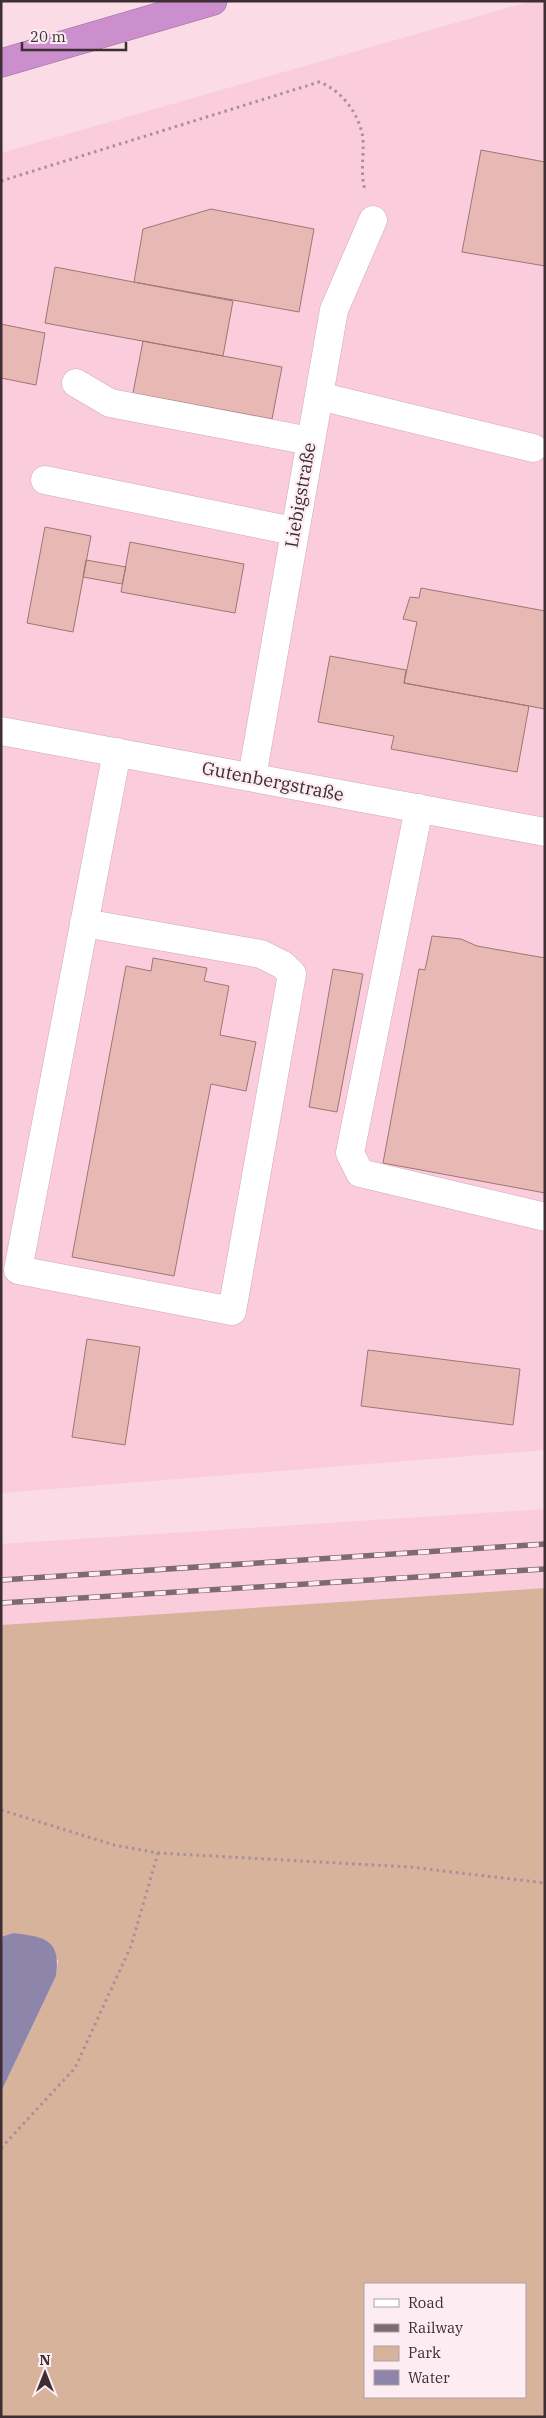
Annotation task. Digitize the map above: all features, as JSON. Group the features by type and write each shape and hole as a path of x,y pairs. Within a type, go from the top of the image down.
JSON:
{"highway":[{"path":"1,63 213,1"}],"street":[{"name":"Liebigstraße","path":"252,776 293,531 334,310 373,220"},
{"path":"76,382 110,403 310,441"},
{"path":"319,396 533,448"},
{"path":"45,480 293,531"},
{"name":"Gutenbergstraße","path":"1,731 252,776 545,832"},
{"path":"84,923 261,954 284,965 292,974 232,1312 18,1270 84,923 117,752"},
{"path":"419,808 350,1153 360,1173 545,1217"}],"path":[{"path":"1,181 319,82 330,86 345,99 357,121 362,138 361,177 373,220"},
{"path":"1,1810 114,1845 158,1853 410,1866 545,1883"},
{"path":"1,2148 75,2068 131,1946 158,1853"}],"shaded area":[{"path":"532,1 545,1 545,1450 1,1493 1,153"},
{"path":"545,1509 545,1588 1,1625 1,1544"}],"green space":[{"path":"545,1588 545,2417 1,2417 1,2092 56,1976 58,1960 13,1933 1,1937 1,1625"}],"water":[{"path":"13,1933 34,1936 48,1942 56,1954 57,1964 56,1976 1,2092 1,1937"}],"building":[{"path":"481,150 545,162 545,266 462,252"},
{"path":"211,209 314,229 299,312 134,282 143,229"},
{"path":"55,267 233,301 223,356 45,323"},
{"path":"1,324 45,333 36,385 1,378"},
{"path":"143,341 282,367 272,419 133,393"},
{"path":"45,527 91,536 73,632 27,623"},
{"path":"130,542 244,564 235,613 121,592"},
{"path":"86,560 126,567 122,584 83,577"},
{"path":"421,588 545,611 545,709 404,683 417,622 403,619 410,597 419,598"},
{"path":"330,656 406,670 404,683 529,706 517,772 391,749 394,736 318,722"},
{"path":"432,936 461,939 477,946 545,958 545,1193 383,1163 419,969 425,970"},
{"path":"153,958 207,968 204,981 229,986 220,1035 256,1042 246,1091 211,1084 174,1276 72,1257 126,966 151,971"},
{"path":"333,969 363,974 337,1112 309,1107"},
{"path":"87,1339 140,1347 125,1445 72,1437"},
{"path":"368,1350 520,1369 513,1425 361,1406"}],"railway":[{"path":"1,1580 545,1544"},
{"path":"1,1603 545,1569"}]}
